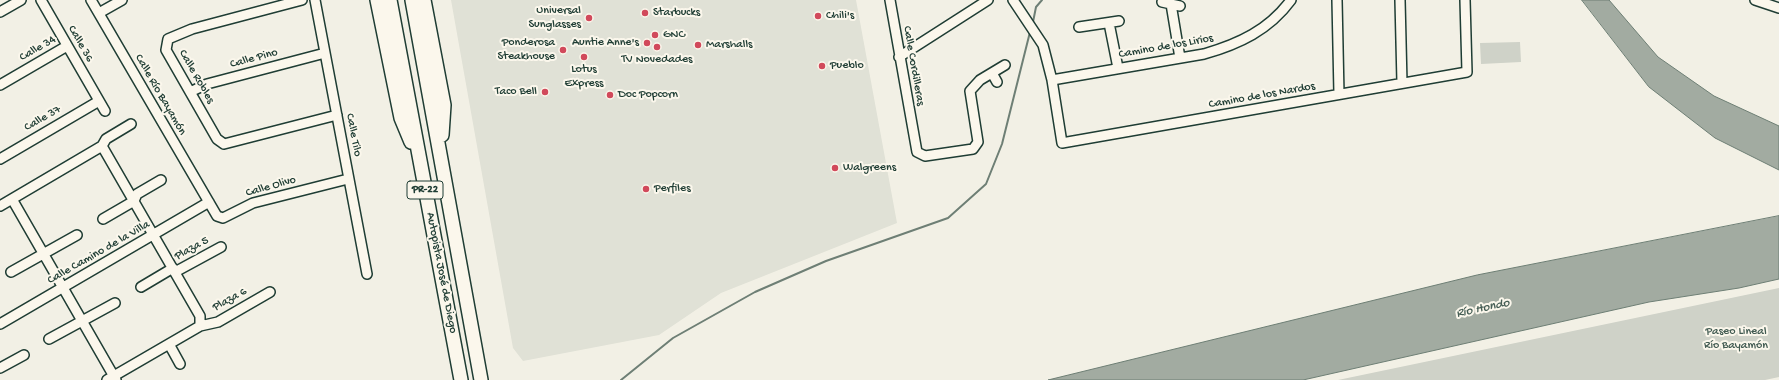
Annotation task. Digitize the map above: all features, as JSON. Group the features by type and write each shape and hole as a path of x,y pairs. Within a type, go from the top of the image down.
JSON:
{"highway":[{"path":"377,0 401,118 420,163"},
{"name":"Autopista José de Diego","path":"390,0 461,380"},
{"path":"397,0 467,380"},
{"path":"404,0 434,160 449,201"},
{"name":"Autopista José de Diego","path":"412,0 481,380"},
{"path":"424,0 444,105 441,157"}],"street":[{"path":"0,12 21,0"},
{"name":"Calle 36","path":"41,0 105,111"},
{"name":"Calle Río Bayamón","path":"91,0 209,202"},
{"path":"99,13 122,0"},
{"name":"Calle Robles","path":"302,0 192,29 168,39 166,50 217,139 224,144 337,115"},
{"name":"Calle Tilo","path":"315,0 367,274"},
{"name":"Calle Cordilleras","path":"890,0 917,152 925,156 973,149 978,142 970,91 980,80 992,73"},
{"path":"899,57 988,0"},
{"path":"1013,0 1043,45 1052,80"},
{"name":"Camino de los Lirios","path":"1052,80 1204,54 1242,42 1274,18 1291,0"},
{"path":"1337,0 1339,94"},
{"path":"1400,0 1402,83"},
{"name":"Camino de los Nardos","path":"1052,80 1062,143 1467,72 1465,0"},
{"path":"1755,0 1779,8"},
{"path":"1171,4 1180,58"},
{"path":"1079,27 1119,21"},
{"path":"1110,23 1118,68"},
{"name":"Calle 34","path":"0,85 67,46"},
{"name":"Calle Pino","path":"190,92 207,84 325,52"},
{"path":"998,82 992,73 1005,65"},
{"name":"Calle 37","path":"0,159 99,100"},
{"path":"0,206 102,146 106,139 131,124"},
{"path":"102,146 200,316 200,326"},
{"name":"Calle Olivo","path":"209,202 217,216 223,218 253,203 348,179"},
{"path":"103,219 134,201 137,194 161,180"},
{"path":"12,199 82,321 112,379"},
{"name":"Calle Camino de la Villa","path":"0,324 209,202"},
{"path":"12,272 76,235"},
{"name":"Plaza 5","path":"141,287 221,247"},
{"name":"Plaza 6","path":"112,379 200,326 218,322 270,292"},
{"path":"50,339 115,302"},
{"path":"169,344 180,364"},
{"path":"0,368 24,355"}],"shaded area":[{"path":"451,0 856,0 897,223 721,293 659,335 523,361 513,348"}],"green space":[{"path":"1520,42 1521,62 1481,64 1480,43"},
{"name":"Paseo Lineal Río Bayamón","path":"1779,288 1779,377 1765,380 1338,380"}],"water":[{"path":"1582,0 1609,0 1658,57 1714,96 1779,126 1779,170 1715,138 1649,87"},
{"name":"Río Hondo","path":"1779,216 1779,279 1739,288 1649,302 1303,380 1048,380 1477,275"}],"waterway":[{"path":"1033,22 1036,7 1042,0"},
{"path":"621,380 673,338 755,292 826,261 948,218 986,184 1002,144 1030,32"}],"place":[{"name":"Starbucks","path":"645,13"},
{"name":"Chili's","path":"818,16"},
{"name":"Universal Sunglasses","path":"589,18"},
{"name":"GNC","path":"655,35"},
{"name":"Auntie Anne's","path":"647,43"},
{"name":"Marshalls","path":"698,45"},
{"name":"TV Novedades","path":"657,47"},
{"name":"Ponderosa Steakhouse","path":"563,50"},
{"name":"Lotus Express","path":"584,57"},
{"name":"Pueblo","path":"822,66"},
{"name":"Taco Bell","path":"545,92"},
{"name":"Doc Popcorn","path":"610,95"},
{"name":"Walgreens","path":"835,168"},
{"name":"Perfiles","path":"646,189"}]}
